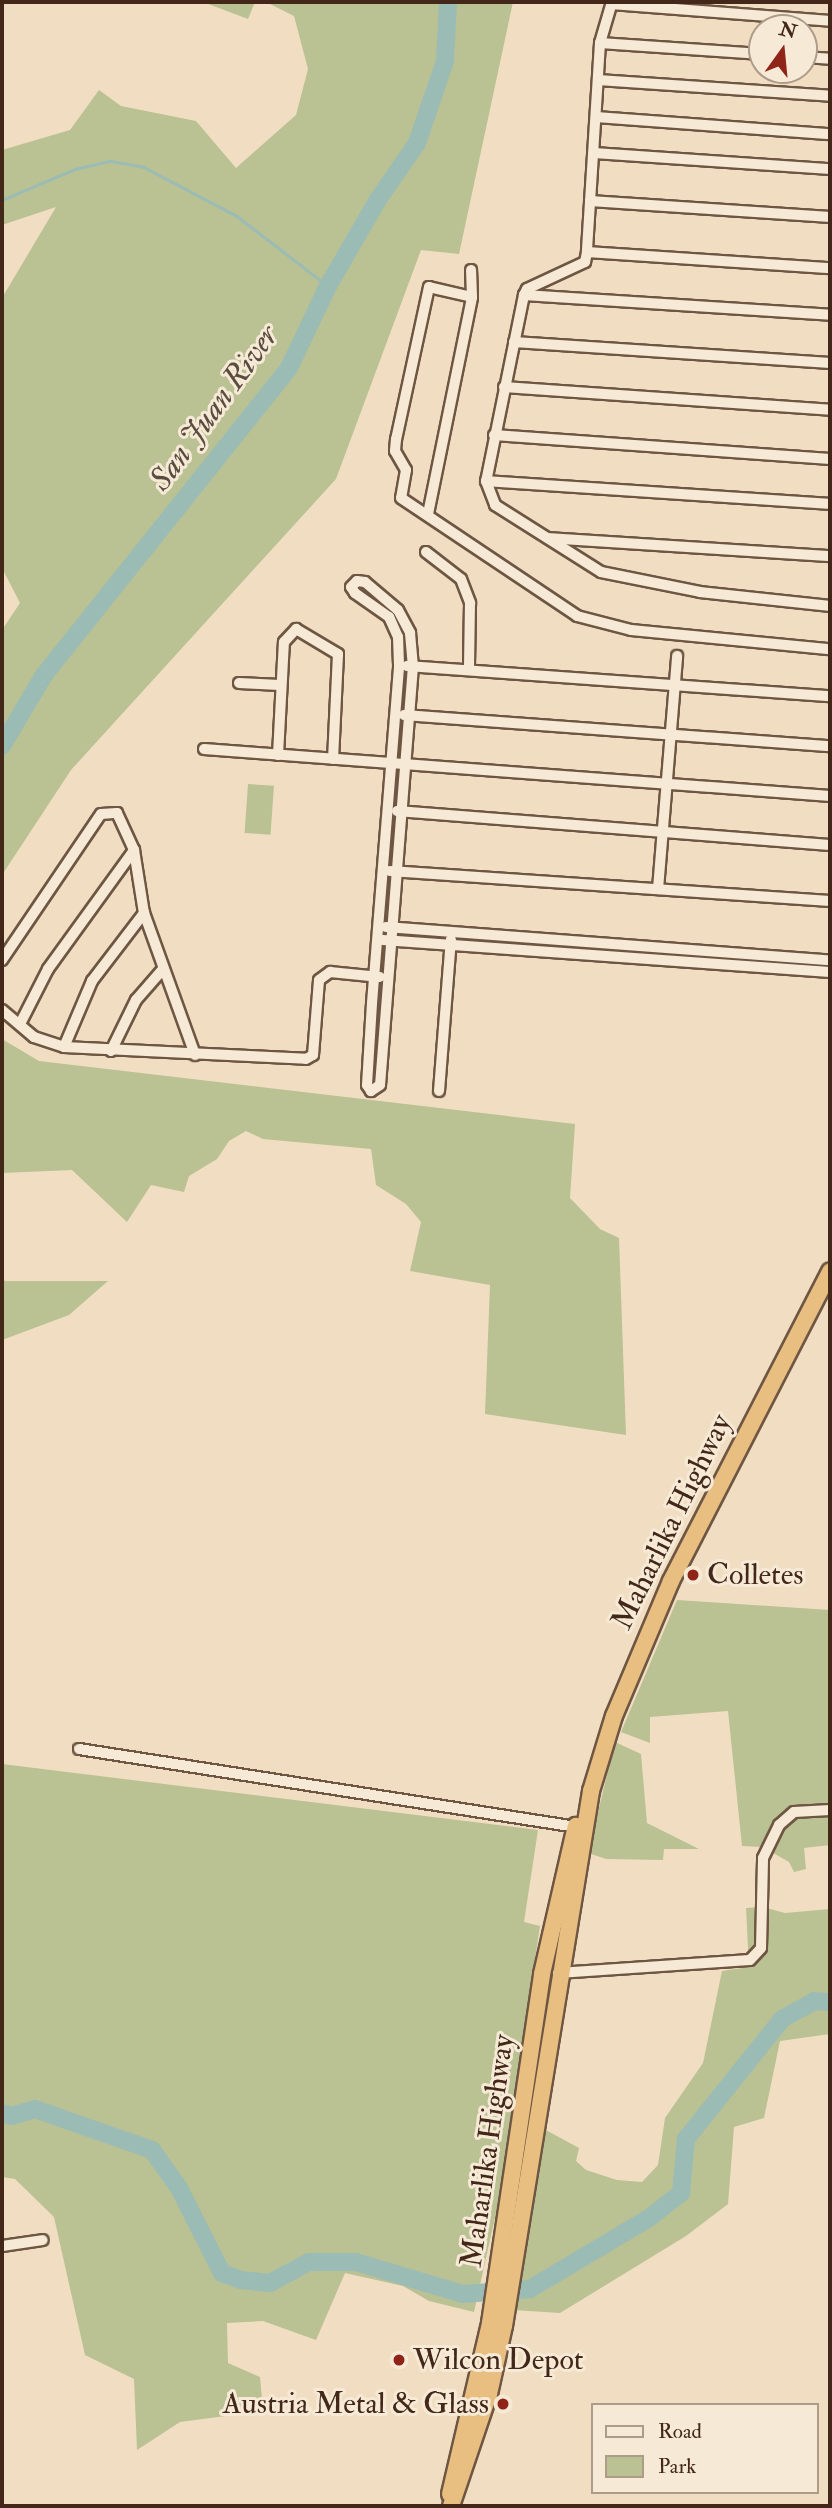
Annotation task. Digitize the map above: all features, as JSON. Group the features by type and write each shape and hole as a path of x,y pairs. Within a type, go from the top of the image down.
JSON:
{"highway":[{"name":"Maharlika Highway","path":"509,2247 544,1963 580,1827 614,1716 655,1614 830,1272"},
{"name":"Maharlika Highway","path":"449,2506 489,2394 509,2247 558,1973 580,1827"}],"street":[{"path":"830,22 611,3 600,43 585,262 527,289 524,295 486,481 495,505 601,572 700,592 830,606"},
{"path":"600,43 748,53"},
{"path":"598,80 830,96"},
{"path":"596,117 830,134"},
{"path":"594,153 830,169"},
{"path":"590,201 830,217"},
{"path":"587,252 830,268"},
{"path":"428,514 472,298 471,270"},
{"path":"472,298 429,287 396,439 395,451 406,470 401,498 428,514 556,606 577,616 631,630 830,649"},
{"path":"524,295 830,315"},
{"path":"514,342 830,363"},
{"path":"504,387 830,410"},
{"path":"494,435 830,459"},
{"path":"486,481 830,504"},
{"path":"546,537 830,555"},
{"path":"426,552 461,579 470,603 468,670"},
{"path":"365,582 398,610 410,633 413,666 380,1086 372,1091 367,1085 374,977 400,665 398,637 389,617 355,593 352,583 365,582"},
{"path":"278,755 280,684 289,633 304,630 335,650 339,665 333,759"},
{"path":"658,889 677,656"},
{"path":"400,665 830,696"},
{"path":"239,683 280,684"},
{"path":"396,715 830,746"},
{"path":"204,749 830,796"},
{"path":"388,811 830,845"},
{"path":"2,960 101,814 117,813 134,850 144,913 195,1055"},
{"path":"20,1024 48,969 134,850"},
{"path":"383,870 830,901"},
{"path":"64,1048 92,981 144,913"},
{"path":"378,926 451,939 830,971"},
{"path":"377,939 451,939 830,960"},
{"path":"439,1091 451,939"},
{"path":"111,1051 136,1000 163,969"},
{"path":"2,1010 34,1037 64,1048 306,1059 313,1055 319,980 330,972 387,977"},
{"path":"79,1749 580,1827"},
{"path":"558,1973 750,1960 761,1948 763,1858 779,1825 794,1812 830,1810"},
{"path":"2,2246 43,2239"}],"green space":[{"path":"203,2 255,2 248,19"},
{"path":"266,2 513,2 459,254 421,250 336,479 71,770 2,875 2,630 20,603 2,568 2,298 56,207 2,225 2,150 70,130 99,90 121,106 196,121 236,168 296,115 308,69 294,16"},
{"path":"248,784 274,786 271,835 245,833"},
{"path":"2,1039 39,1061 575,1124 570,1198 600,1229 619,1238 626,1435 485,1414 490,1285 410,1271 421,1222 406,1204 376,1185 371,1149 263,1139 246,1131 229,1141 217,1159 189,1176 184,1192 151,1185 127,1222 72,1170 2,1173"},
{"path":"2,1280 108,1281 69,1315 2,1340"},
{"path":"677,1600 830,1610 830,1845 804,1848 806,1869 794,1872 789,1862 763,1847 742,1846 728,1711 650,1717 650,1743 621,1732"},
{"path":"615,1742 641,1754 647,1823 699,1849 664,1849 663,1860 606,1859 588,1853"},
{"path":"2,1764 538,1830 524,1922 540,1926 496,2213 474,2312 429,2301 403,2286 345,2273 316,2340 263,2321 227,2323 228,2363 260,2377 263,2411 180,2422 137,2450 134,2379 85,2355 54,2217 15,2179 2,2177"},
{"path":"763,1907 785,1913 830,1909 830,2034 780,2041 764,2118 734,2127 728,2204 686,2236 560,2313 513,2310 532,2218 542,2128 579,2148 576,2161 586,2170 617,2180 642,2182 658,2165 665,2118 703,2063 722,1971 749,1967 746,1908"}],"waterway":[{"name":"San Juan River","path":"2,746 44,675 289,368 328,286 377,201 417,143 445,61 448,2"},
{"path":"2,200 75,169 111,161 144,167 237,216 328,286"},
{"path":"2,2113 11,2116 35,2109 152,2150 179,2188 222,2273 241,2280 270,2283 309,2262 356,2262 463,2294 530,2289 649,2218 681,2193 686,2139 782,2019 814,2001 830,2002"}],"place":[{"name":"Colletes","path":"693,1575"},
{"name":"Wilcon Depot","path":"399,2360"},
{"name":"Austria Metal & Glass","path":"503,2404"}]}
